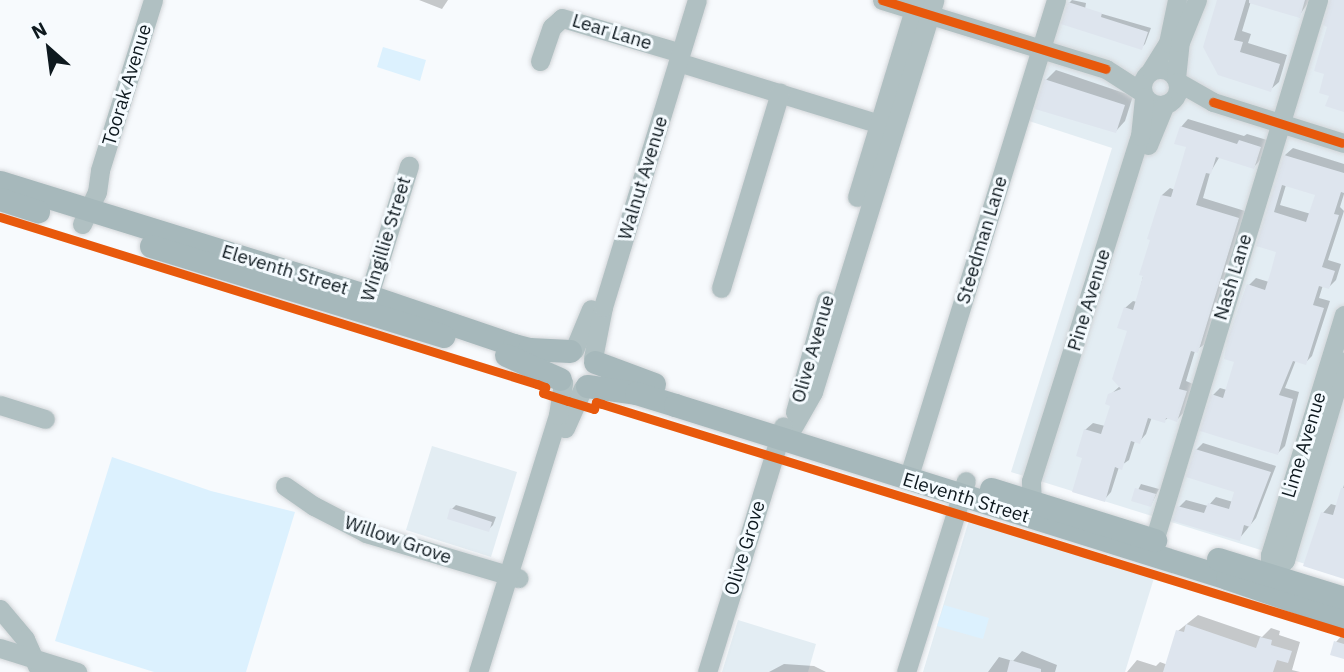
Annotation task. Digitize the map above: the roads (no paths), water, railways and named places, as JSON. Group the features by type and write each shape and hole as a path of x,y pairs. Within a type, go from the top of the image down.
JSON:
{"main road":[{"name":"Eleventh Street","path":"0,182 85,214 366,304 524,361 573,384 636,393 785,430"},
{"name":"Eleventh Street","path":"0,199 85,214"},
{"name":"Eleventh Street","path":"366,304 529,349 583,355 633,378 785,430 1267,584 1344,618"},
{"path":"583,355 594,378 573,384 560,360 583,355"},
{"name":"Eleventh Street","path":"1267,584 1344,598"}],"street":[{"name":"Toorak Avenue","path":"85,214 153,0"},
{"name":"Walnut Avenue","path":"675,56 686,0"},
{"name":"Walnut Avenue","path":"583,355 588,320 675,56 697,0"},
{"path":"882,0 923,6 1041,50 1106,69 1149,71 1163,68 1213,102 1343,143"},
{"name":"Steedman Lane","path":"911,472 1056,0"},
{"path":"1143,95 1142,82 1168,43 1177,0"},
{"path":"1167,104 1177,94 1180,42 1197,0"},
{"name":"Nash Lane","path":"1152,547 1318,0"},
{"name":"Olive Avenue","path":"785,430 879,124 923,6"},
{"name":"Olive Avenue","path":"785,430 813,392 923,6"},
{"name":"Lear Lane","path":"540,61 552,27 562,18 675,56"},
{"path":"675,56 879,124"},
{"path":"1106,69 1154,104 1213,102"},
{"path":"721,288 780,93"},
{"name":"Pine Avenue","path":"1030,509 1031,481 1140,136 1143,95"},
{"name":"Pine Avenue","path":"1030,509 1043,485 1150,136 1167,104"},
{"name":"Wingillie Street","path":"366,304 409,166"},
{"name":"Lime Avenue","path":"1267,584 1270,555 1344,315"},
{"name":"Lime Avenue","path":"1267,584 1285,560 1344,362"},
{"path":"490,672 558,415 573,384"},
{"path":"0,405 45,419"},
{"name":"Olive Grove","path":"707,672 785,430"},
{"name":"Willow Grove","path":"285,486 314,506 366,533 513,577"},
{"path":"905,672 964,489"},
{"path":"478,672 513,577"},
{"path":"0,609 17,627 38,667"},
{"path":"17,627 4,655 38,667 77,672"}]}
